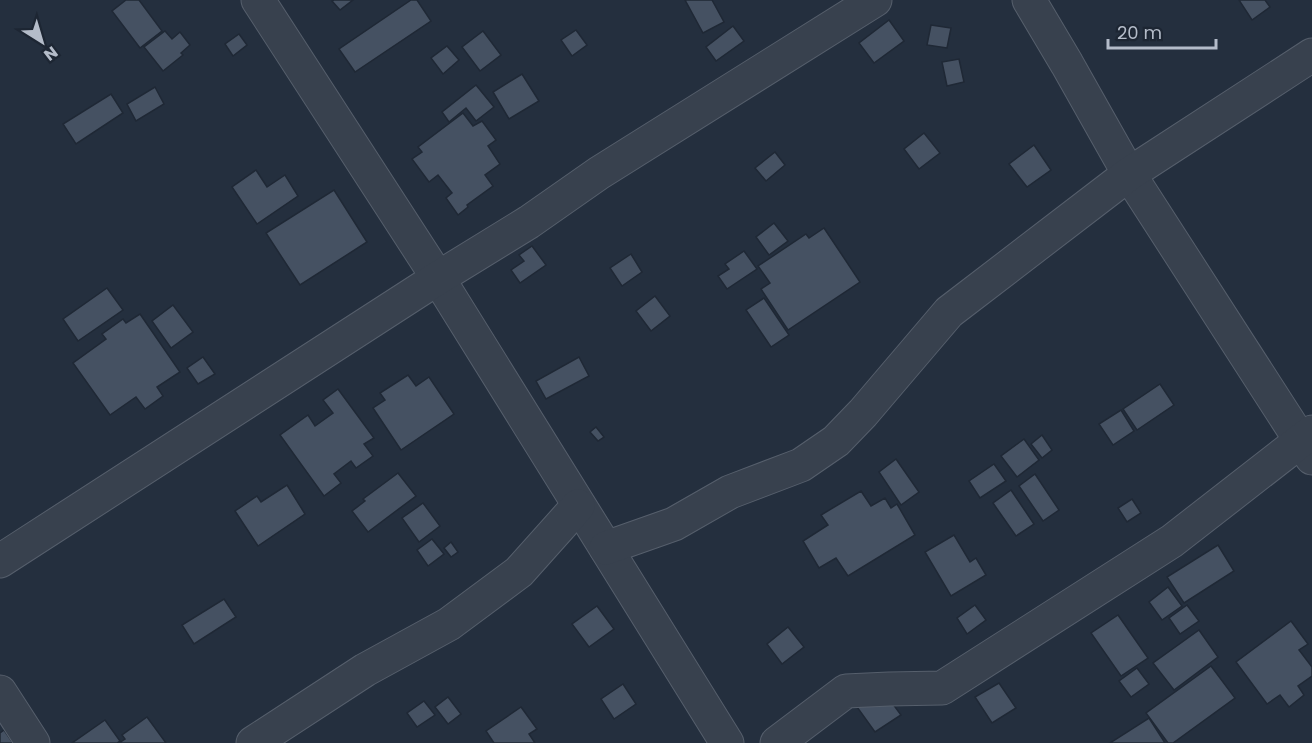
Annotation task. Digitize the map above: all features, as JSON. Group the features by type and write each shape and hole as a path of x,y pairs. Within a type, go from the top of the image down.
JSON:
{"street":[{"path":"258,0 438,278 727,743"},
{"path":"0,561 438,278 529,222 599,173 875,0"},
{"path":"777,743 846,692 889,688 942,688 1172,541 1308,443 1129,174 1029,0"},
{"path":"606,548 674,524 730,492 801,465 836,441 863,413 949,312 1129,174 1312,55"},
{"path":"253,743 365,670 449,624 519,572 579,506"},
{"path":"0,692 33,743"}],"building":[{"path":"126,0 139,0 162,31 140,48 112,11"},
{"path":"353,0 340,10 332,1"},
{"path":"411,0 417,0 431,21 355,72 339,49"},
{"path":"685,0 712,0 724,22 703,33"},
{"path":"1239,0 1265,0 1270,7 1252,20"},
{"path":"889,20 904,41 874,63 859,43"},
{"path":"931,25 951,28 947,48 927,45"},
{"path":"733,26 744,41 716,61 706,47"},
{"path":"576,30 587,45 572,56 561,40"},
{"path":"165,31 172,39 180,32 190,45 181,53 183,55 163,71 144,47"},
{"path":"483,31 501,55 480,71 462,47"},
{"path":"239,34 247,45 233,56 225,44"},
{"path":"447,46 459,60 443,74 431,58"},
{"path":"959,59 964,82 947,86 942,62"},
{"path":"522,74 539,101 509,119 493,92"},
{"path":"476,85 494,107 476,121 466,108 449,122 442,112"},
{"path":"155,87 164,104 136,121 127,104"},
{"path":"111,94 123,113 76,144 63,124"},
{"path":"463,113 473,126 482,121 496,140 488,146 500,164 485,175 493,186 467,205 468,207 458,215 446,198 452,193 438,175 429,182 412,159 422,152 418,147"},
{"path":"924,133 940,153 919,169 904,149"},
{"path":"1034,145 1051,170 1027,187 1009,164"},
{"path":"775,152 785,165 766,181 755,168"},
{"path":"256,170 267,187 285,175 298,196 257,224 232,187"},
{"path":"334,190 367,242 300,285 266,233"},
{"path":"774,223 788,241 769,255 756,237"},
{"path":"824,228 860,282 788,330 761,289 770,283 758,266 806,234 809,238"},
{"path":"532,246 546,265 520,283 511,270 524,261 519,255"},
{"path":"744,251 757,269 727,289 718,276 729,269 725,264"},
{"path":"631,254 642,272 622,286 610,268"},
{"path":"107,288 123,310 78,341 63,319"},
{"path":"655,296 670,316 651,331 636,311"},
{"path":"764,298 789,335 771,347 746,310"},
{"path":"173,305 193,332 171,348 152,321"},
{"path":"140,314 180,372 157,387 163,396 145,409 136,397 110,415 73,363 106,339 102,334 123,319 126,323"},
{"path":"203,357 215,374 198,384 187,368"},
{"path":"579,357 589,376 546,399 536,381"},
{"path":"408,375 416,386 429,377 454,414 401,450 373,408 385,400 380,393"},
{"path":"1160,384 1174,405 1137,430 1123,409"},
{"path":"338,389 374,438 364,444 373,456 356,468 351,461 334,474 341,483 324,496 280,435 308,415 315,426 333,413 323,400"},
{"path":"1121,410 1134,431 1113,445 1099,424"},
{"path":"596,427 604,437 598,441 590,432"},
{"path":"1042,435 1052,450 1042,458 1031,444"},
{"path":"1024,439 1039,460 1017,477 1001,456"},
{"path":"896,459 919,492 901,505 879,472"},
{"path":"994,464 1006,481 980,498 969,481"},
{"path":"398,473 416,496 368,532 352,511 365,501 363,499"},
{"path":"1035,474 1059,510 1043,521 1019,486"},
{"path":"287,485 305,514 258,546 235,511 257,496 261,502"},
{"path":"1011,490 1034,524 1016,536 993,503"},
{"path":"861,491 871,506 885,498 891,508 897,504 915,535 848,576 836,558 819,568 803,541 828,525 821,515"},
{"path":"1132,499 1141,513 1127,522 1118,508"},
{"path":"423,503 440,526 419,542 402,518"},
{"path":"954,535 970,562 976,558 986,575 951,596 925,552"},
{"path":"432,539 444,554 428,566 417,550"},
{"path":"451,542 458,552 451,557 444,548"},
{"path":"1218,545 1234,571 1184,603 1167,577"},
{"path":"1168,587 1182,606 1162,620 1149,602"},
{"path":"224,599 236,617 194,644 182,625"},
{"path":"975,605 986,620 967,634 957,618"},
{"path":"1187,605 1199,621 1180,634 1169,618"},
{"path":"597,606 614,629 589,647 572,624"},
{"path":"1118,615 1148,658 1121,676 1091,633"},
{"path":"1291,621 1308,644 1299,650 1312,667 1312,676 1298,686 1304,695 1289,707 1280,695 1267,704 1236,662"},
{"path":"788,627 804,647 782,664 767,644"},
{"path":"1199,630 1218,657 1174,690 1153,663"},
{"path":"1211,666 1235,698 1173,743 1168,743 1146,713"},
{"path":"1137,668 1149,684 1131,697 1119,681"},
{"path":"999,683 1016,708 992,723 975,697"},
{"path":"623,684 636,704 614,719 601,699"},
{"path":"882,689 901,715 875,732 857,707"},
{"path":"448,697 461,714 448,724 435,707"},
{"path":"424,701 435,715 417,727 407,713"},
{"path":"521,707 537,729 529,734 535,743 494,743 486,731"},
{"path":"147,717 166,743 119,743 125,739 122,735"},
{"path":"1149,718 1165,743 1110,743"},
{"path":"105,720 120,741 117,743 72,743"},
{"path":"4,730 13,743 0,743 0,733"}]}
